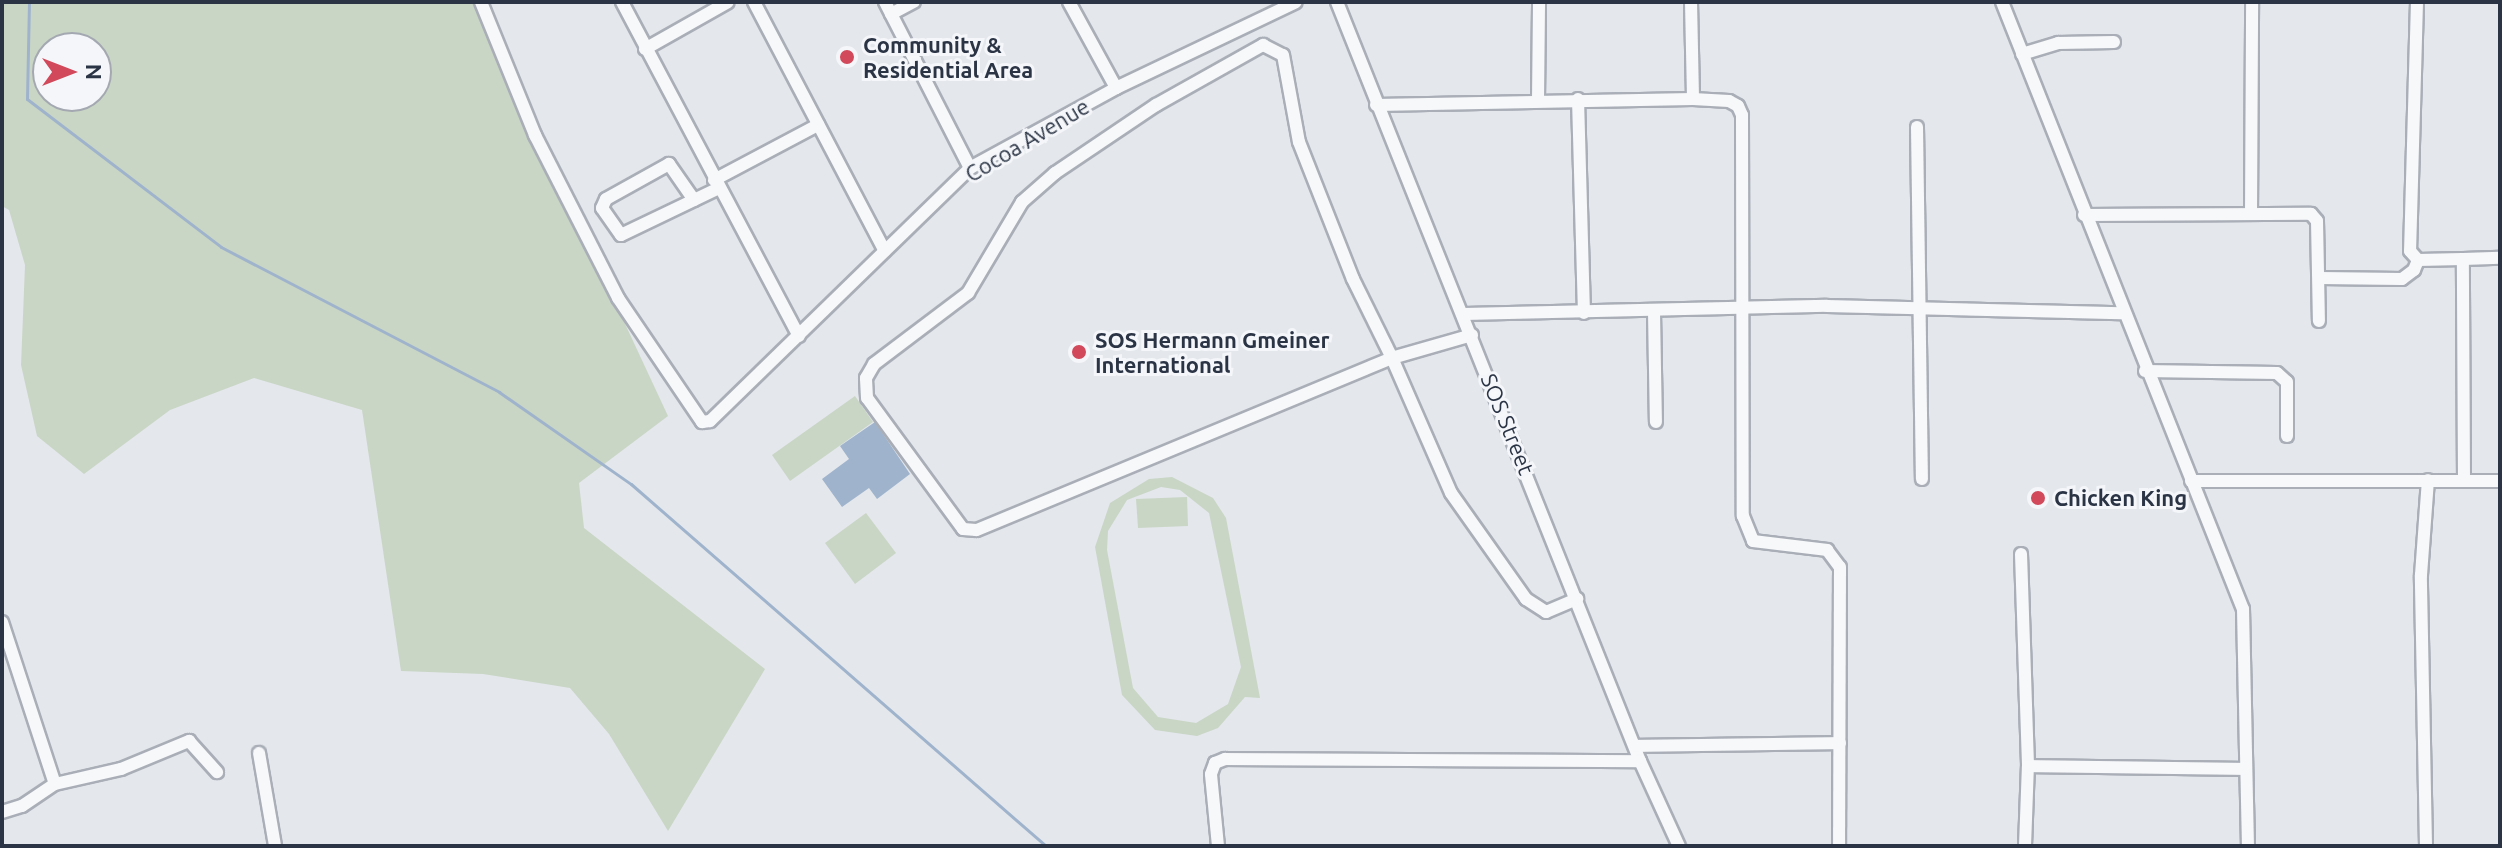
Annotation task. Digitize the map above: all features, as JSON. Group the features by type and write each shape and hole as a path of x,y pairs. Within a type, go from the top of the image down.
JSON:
{"street":[{"name":"Cocoa Avenue","path":"481,2 535,135 618,298 696,419 710,421 970,168 1116,88 1296,2"},
{"path":"622,2 799,336"},
{"path":"645,49 728,2"},
{"path":"754,2 885,251"},
{"path":"914,2 888,8 970,168"},
{"path":"1069,2 1116,88"},
{"name":"SOS Street","path":"1337,2 1640,761 1679,846"},
{"path":"1538,101 1539,2"},
{"path":"1691,2 1693,99"},
{"path":"2002,2 2121,313 2243,609 2248,846"},
{"path":"2251,214 2252,2"},
{"path":"2417,2 2408,236 2410,251 2418,260"},
{"path":"2022,54 2058,43 2114,42"},
{"path":"1472,335 1392,358 969,531 958,524 865,390 874,364 968,293 1022,202 1055,173 1156,105 1263,45 1283,55 1291,118 1303,154 1353,279 1392,358 1451,493 1526,599 1546,612 1577,599"},
{"path":"1578,99 1584,313"},
{"path":"1376,105 1693,99 1729,101 1742,115 1745,528 1753,541 1764,545 1827,550 1840,567 1839,846"},
{"path":"694,200 669,164 606,199 602,208 621,235 694,200 818,125"},
{"path":"1917,127 1916,308 1922,479"},
{"path":"2084,215 2311,214 2317,221 2319,321"},
{"path":"2320,278 2402,279 2418,260 2500,258"},
{"path":"2463,259 2464,480"},
{"path":"1464,314 1916,308 2121,313"},
{"path":"1654,312 1656,422"},
{"path":"2145,371 2284,376 2287,436"},
{"path":"2426,846 2421,575 2428,480"},
{"path":"2191,481 2500,481"},
{"path":"2021,554 2028,766 2025,846"},
{"path":"2,622 55,784"},
{"path":"2,812 22,806 55,784 121,769 189,741 217,772"},
{"path":"1635,746 1840,743"},
{"path":"259,753 275,846"},
{"path":"1218,846 1211,774 1215,763 1225,759 1640,761"},
{"path":"2028,766 2244,769"}],"green space":[{"path":"2,2 475,2 668,416 579,483 584,528 765,669 668,831 609,734 570,688 483,674 401,671 362,410 254,378 170,410 84,474 37,436 21,365 25,265 9,210 2,206"},
{"path":"855,396 873,422 790,481 772,455"},
{"path":"1172,477 1213,498 1226,518 1260,698 1245,697 1218,728 1197,736 1155,730 1122,695 1095,547 1110,503 1149,479","holes":["1161,487 1180,490 1209,513 1241,667 1228,704 1196,723 1158,717 1133,688 1107,550 1108,531 1127,500"]},
{"path":"1187,497 1188,526 1138,528 1136,499"},
{"path":"866,513 896,553 855,584 825,543"}],"water":[{"path":"875,422 910,474 877,499 869,488 842,507 822,479 849,459 840,446"}],"waterway":[{"path":"29,2 27,99 221,247 499,392 631,484 1046,846"}],"place":[{"name":"Community & Residential Area","path":"847,57"},
{"name":"SOS Hermann Gmeiner International","path":"1079,352"},
{"name":"Chicken King","path":"2038,498"}]}
